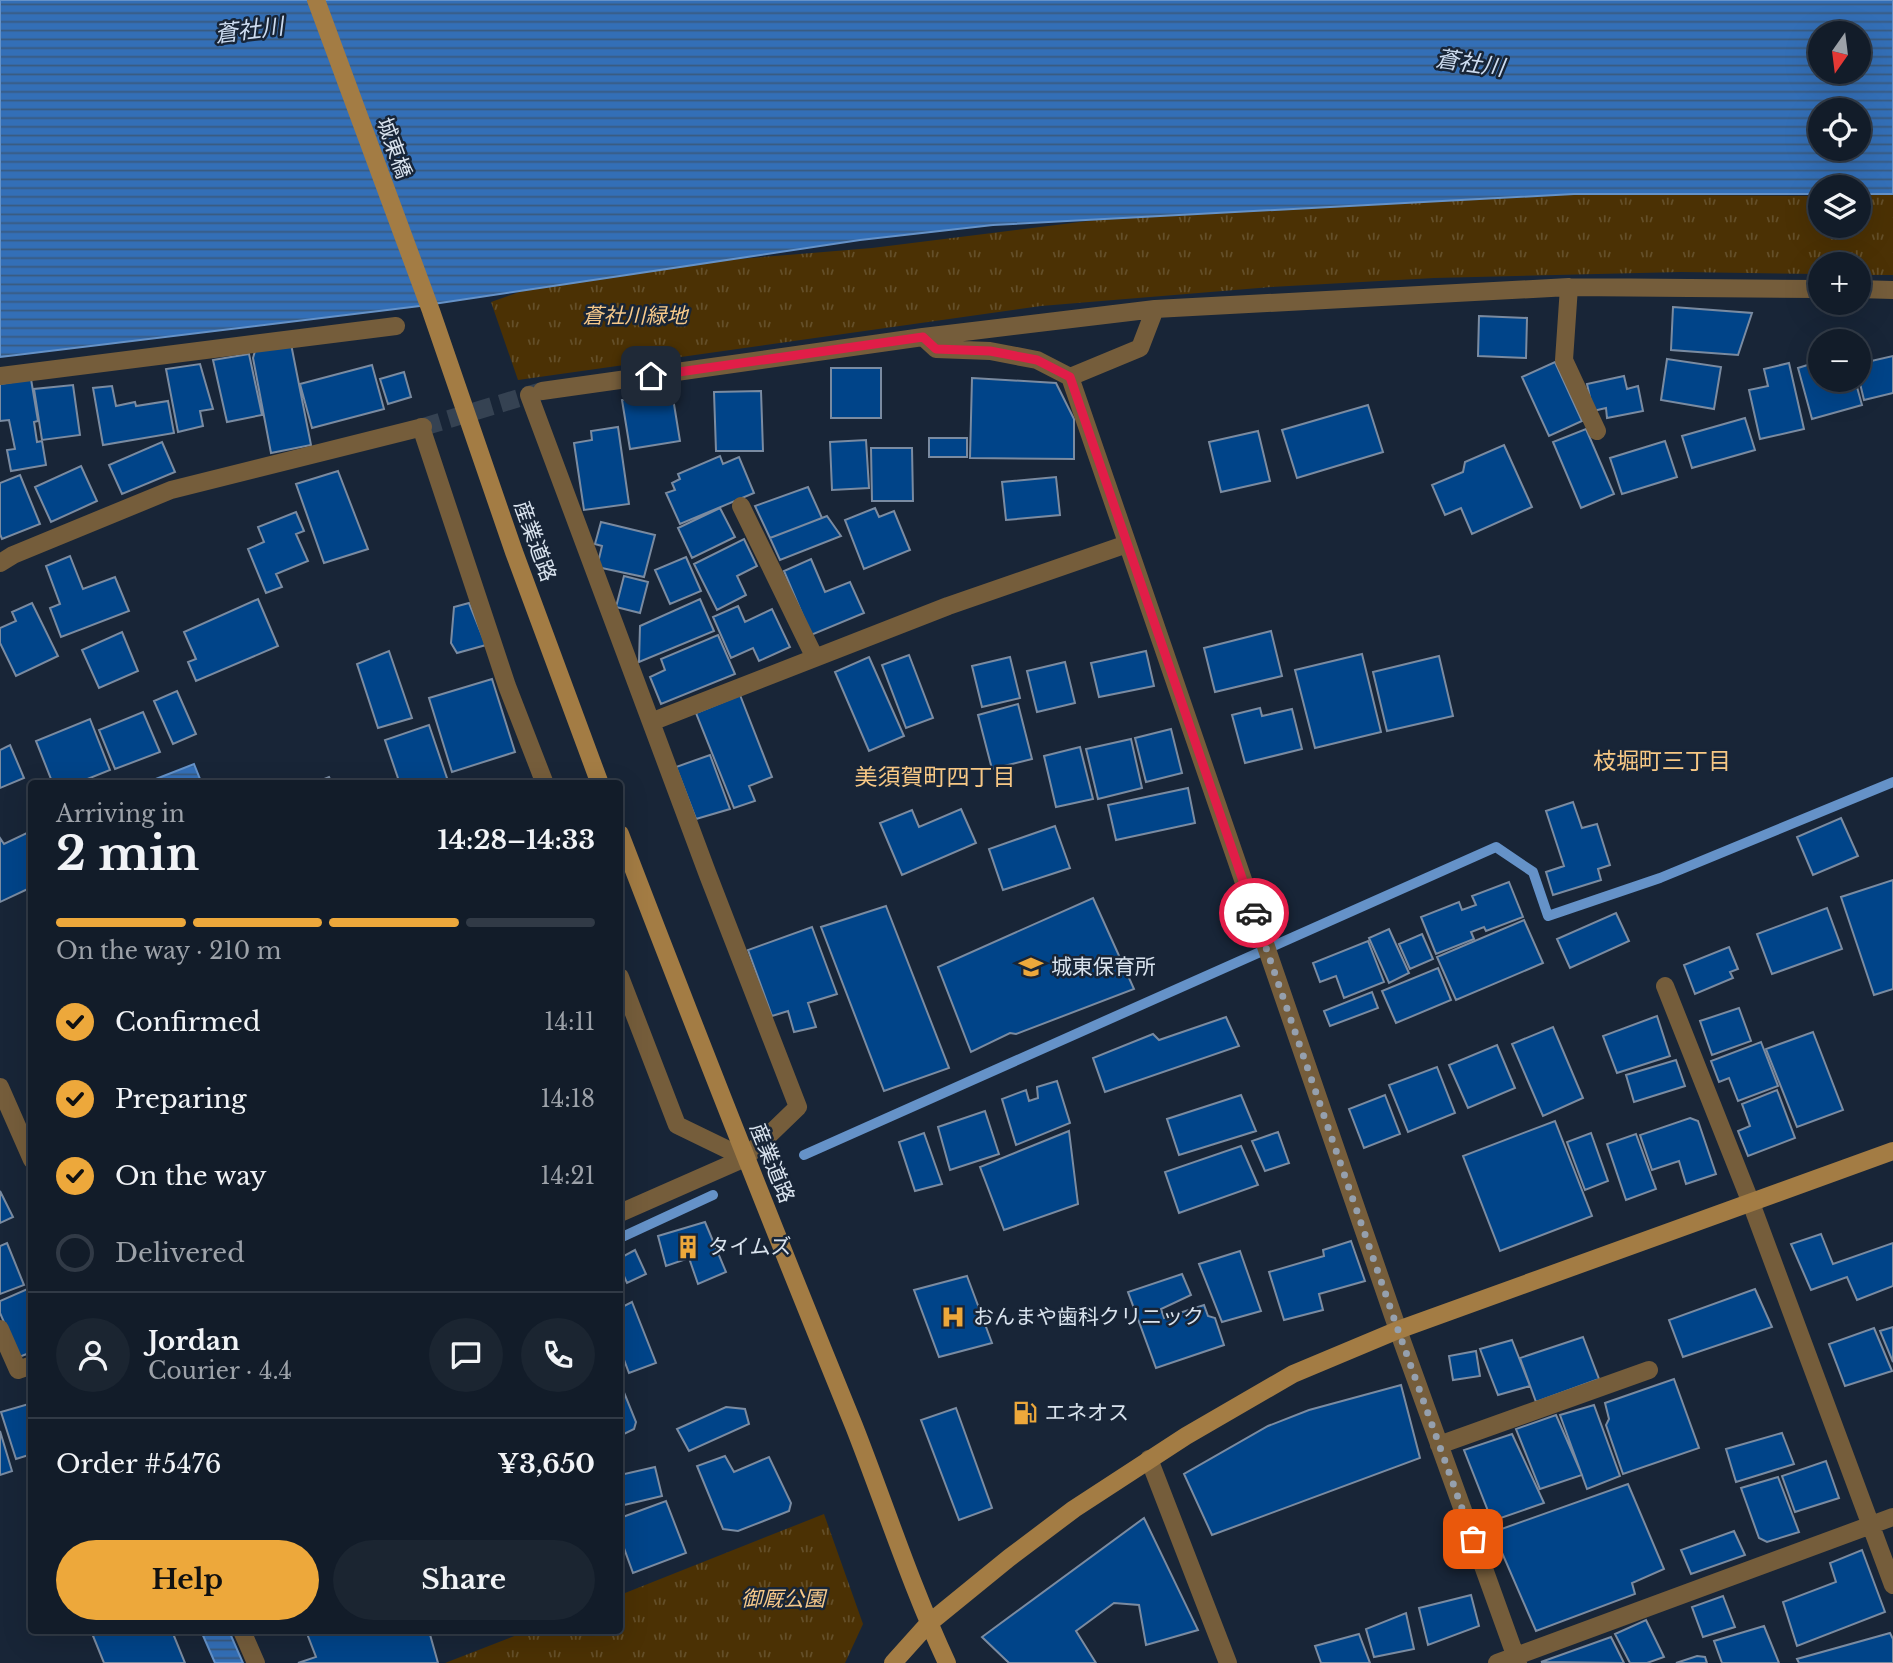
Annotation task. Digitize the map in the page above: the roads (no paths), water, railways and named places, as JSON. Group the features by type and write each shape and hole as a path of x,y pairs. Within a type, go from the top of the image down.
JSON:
{"street":[{"name":"城東橋","path":"316,0 431,311"},
{"path":"623,1212 745,1158 798,1107 651,722 536,393 923,337 1155,309 1569,287 1808,289"},
{"path":"1569,287 1564,360 1597,431"},
{"path":"1871,289 1893,290"},
{"path":"1070,377 1140,348 1155,309"},
{"name":"産業道路","path":"431,311 514,552 599,780"},
{"path":"0,376 396,326"},
{"path":"923,337 936,349 990,351 1037,360 1070,377 1398,1330 1517,1659"},
{"path":"0,563 13,555 171,491 422,427 507,686 543,780"},
{"path":"741,506 815,657"},
{"path":"651,722 948,606 1127,544"},
{"name":"産業道路","path":"623,842 745,1158 877,1485 928,1624 947,1663"},
{"path":"623,985 677,1125 745,1158"},
{"path":"1665,986 1751,1203 1893,1585"},
{"path":"0,1087 28,1151"},
{"path":"893,1663 928,1624 1074,1509 1149,1460 1293,1374 1398,1330 1893,1151"},
{"path":"0,1329 18,1370 28,1366"},
{"path":"1439,1445 1649,1370"},
{"path":"1149,1460 1228,1663"},
{"path":"1497,1663 1517,1659 1893,1517"},
{"path":"243,1634 256,1663"}],"water":[{"name":"蒼社川","path":"0,0 1893,0 1893,194 1871,194 1871,175 1808,175 1808,194 1574,194 993,225 860,240 420,306 0,357"},
{"path":"194,764 200,780 153,780"},
{"path":"202,1634 230,1634 243,1663 215,1663"}],"waterway":[{"path":"804,1155 1496,847 1533,872 1548,916 1660,878 1893,782"},
{"path":"623,1237 713,1195"}],"tunnel":[{"path":"423,427 542,391"}],"place":[{"name":"城東保育所","path":"1031,967"},
{"name":"タイムズ","path":"688,1247"},
{"name":"おんまや歯科クリニック","path":"953,1317"},
{"name":"エネオス","path":"1025,1413"}],"district":[{"name":"枝堀町三丁目","path":"1662,761"},
{"name":"美須賀町四丁目","path":"935,777"}],"park label":[{"name":"蒼社川緑地","path":"635,316"},
{"name":"御厩公園","path":"783,1599"}]}
